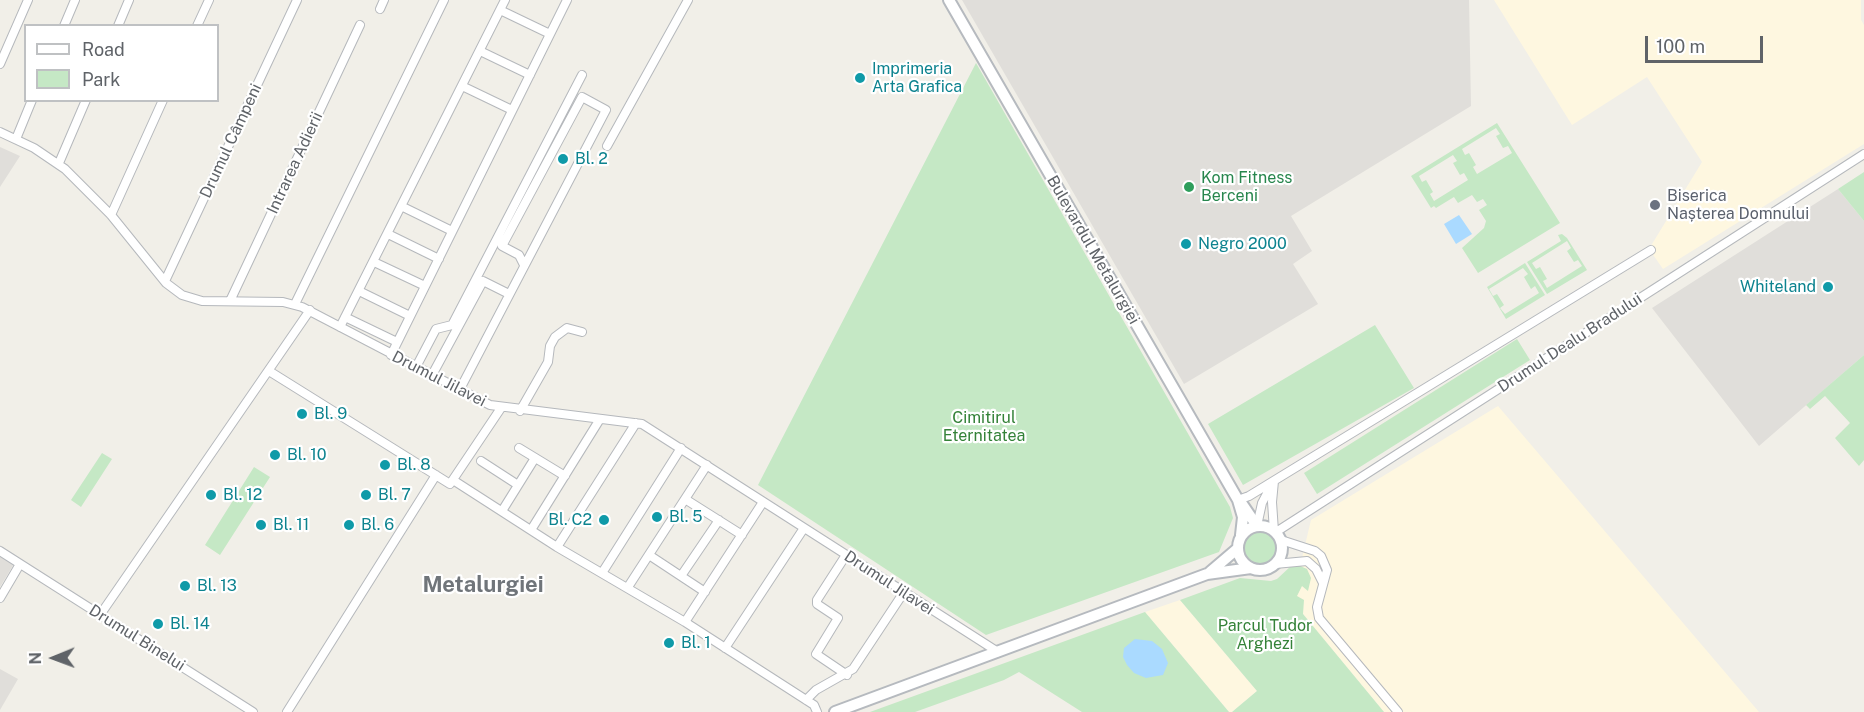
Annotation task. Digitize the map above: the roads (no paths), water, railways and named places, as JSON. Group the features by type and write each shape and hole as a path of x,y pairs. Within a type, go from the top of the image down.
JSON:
{"main road":[{"name":"Bulevardul Metalurgiei","path":"949,0 1238,500 1243,518 1241,536"},
{"name":"Bulevardul Metalurgiei","path":"1238,500 1248,509 1257,526"},
{"path":"835,712 852,709 1207,574 1251,568 1261,570 1275,564 1281,553 1277,534 1257,526 1241,536 1237,549 1207,574"},
{"path":"1237,549 1241,561 1251,568"}],"street":[{"path":"0,64 27,0"},
{"path":"65,24 75,0"},
{"path":"119,24 129,0"},
{"path":"198,24 209,0"},
{"name":"Drumul Câmpeni","path":"165,281 297,0"},
{"path":"380,9 384,0"},
{"path":"295,304 444,0"},
{"path":"340,327 505,0"},
{"path":"391,355 566,0"},
{"path":"607,147 688,0"},
{"path":"500,10 550,34"},
{"name":"Intrarea Adierii","path":"230,301 360,25"},
{"path":"480,51 530,75"},
{"path":"416,369 436,329 452,325 582,75"},
{"path":"462,86 512,111"},
{"path":"459,391 606,110 582,97 502,246 519,255 524,265"},
{"path":"16,139 31,102"},
{"path":"59,163 85,102"},
{"path":"111,215 162,102"},
{"name":"Drumul Jilavei","path":"0,132 59,163 111,215 165,281 188,298 295,304 310,310 431,377 501,408 636,423 649,428 998,652"},
{"name":"Drumul Dealu Bradului","path":"1277,534 1864,154"},
{"path":"402,206 452,231"},
{"path":"388,234 439,259"},
{"path":"1238,500 1250,496 1275,481 1651,250"},
{"path":"374,262 425,286"},
{"path":"431,377 483,281 509,294"},
{"path":"359,291 410,315"},
{"path":"100,615 310,310"},
{"path":"345,317 397,342"},
{"path":"520,411 548,362 550,346 557,333 572,328 582,332"},
{"path":"269,371 450,484 501,408"},
{"path":"531,530 600,419"},
{"path":"557,547 636,423"},
{"path":"519,448 565,476"},
{"path":"602,573 681,448"},
{"path":"502,511 535,458"},
{"path":"481,461 518,485"},
{"path":"628,587 707,465"},
{"path":"287,712 436,475"},
{"path":"453,480 557,547 685,622 807,700 817,712"},
{"path":"1275,481 1272,502 1277,534 1315,551 1327,566 1317,607 1319,618 1398,712"},
{"path":"1257,526 1262,503 1275,481"},
{"path":"685,499 742,535"},
{"path":"685,622 764,502"},
{"path":"681,576 719,520"},
{"path":"725,648 804,528"},
{"name":"Drumul Binelui","path":"0,551 253,712"},
{"path":"649,555 705,592"},
{"path":"846,555 817,600 817,604 838,618 816,654 847,675"},
{"path":"1275,564 1307,561 1316,568 1323,583"},
{"path":"0,598 20,564"},
{"path":"807,700 816,690 847,675 858,663 904,592"}],"water":[{"path":"1459,215 1472,234 1456,244 1444,224"},
{"path":"1135,639 1152,641 1162,649 1168,663 1163,675 1146,678 1134,673 1127,665 1123,657 1124,648"}],"place":[{"name":"Imprimeria Arta Grafica","path":"860,78"},
{"name":"Bl. 2","path":"563,159"},
{"name":"Kom Fitness Berceni","path":"1189,187"},
{"name":"Biserica Nașterea Domnului","path":"1655,205"},
{"name":"Negro 2000","path":"1186,244"},
{"name":"Whiteland","path":"1828,287"},
{"name":"Bl. 9","path":"302,414"},
{"name":"Bl. 10","path":"275,455"},
{"name":"Bl. 8","path":"385,465"},
{"name":"Bl. 12","path":"211,495"},
{"name":"Bl. 7","path":"366,495"},
{"name":"Bl. 5","path":"657,517"},
{"name":"Bl. C2","path":"604,520"},
{"name":"Bl. 11","path":"261,525"},
{"name":"Bl. 6","path":"349,525"},
{"name":"Bl. 13","path":"185,586"},
{"name":"Bl. 14","path":"158,624"},
{"name":"Bl. 1","path":"669,643"}],"district":[{"name":"Metalurgiei","path":"483,585"}],"park label":[{"name":"Cimitirul Eternitatea","path":"984,427"},
{"name":"Parcul Tudor Arghezi","path":"1265,635"}]}
